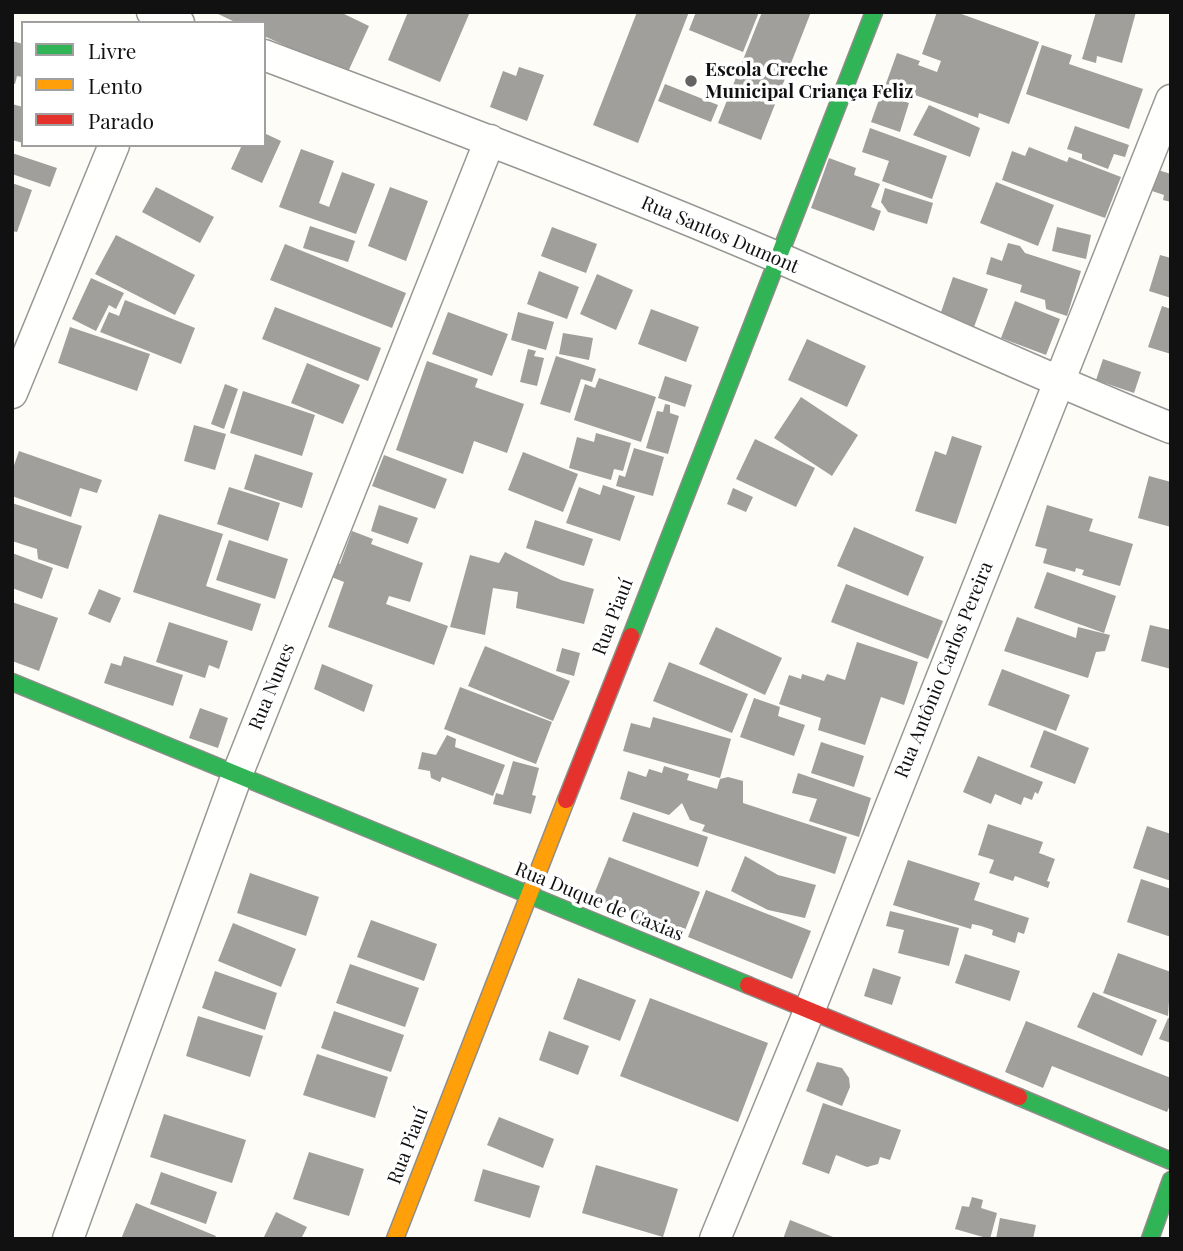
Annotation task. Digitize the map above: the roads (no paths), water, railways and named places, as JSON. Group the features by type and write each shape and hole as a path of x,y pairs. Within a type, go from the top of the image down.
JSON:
{"street":[{"name":"Rua Piauí","path":"395,1239 526,896 874,12"},
{"name":"Rua Santos Dumont","path":"266,56 490,140 777,258 1057,382 1171,428"},
{"name":"Rua Antônio Carlos Pereira","path":"715,1239 810,1009 1171,100"},
{"name":"Rua Nunes","path":"68,1239 237,775 490,140"},
{"path":"12,393 113,147"},
{"name":"Rua Duque de Caxias","path":"12,682 526,896 810,1009 1171,1161"},
{"path":"1150,1239 1171,1180"}],"place":[{"name":"Escola Creche Municipal Criança Feliz","path":"691,81"}]}
